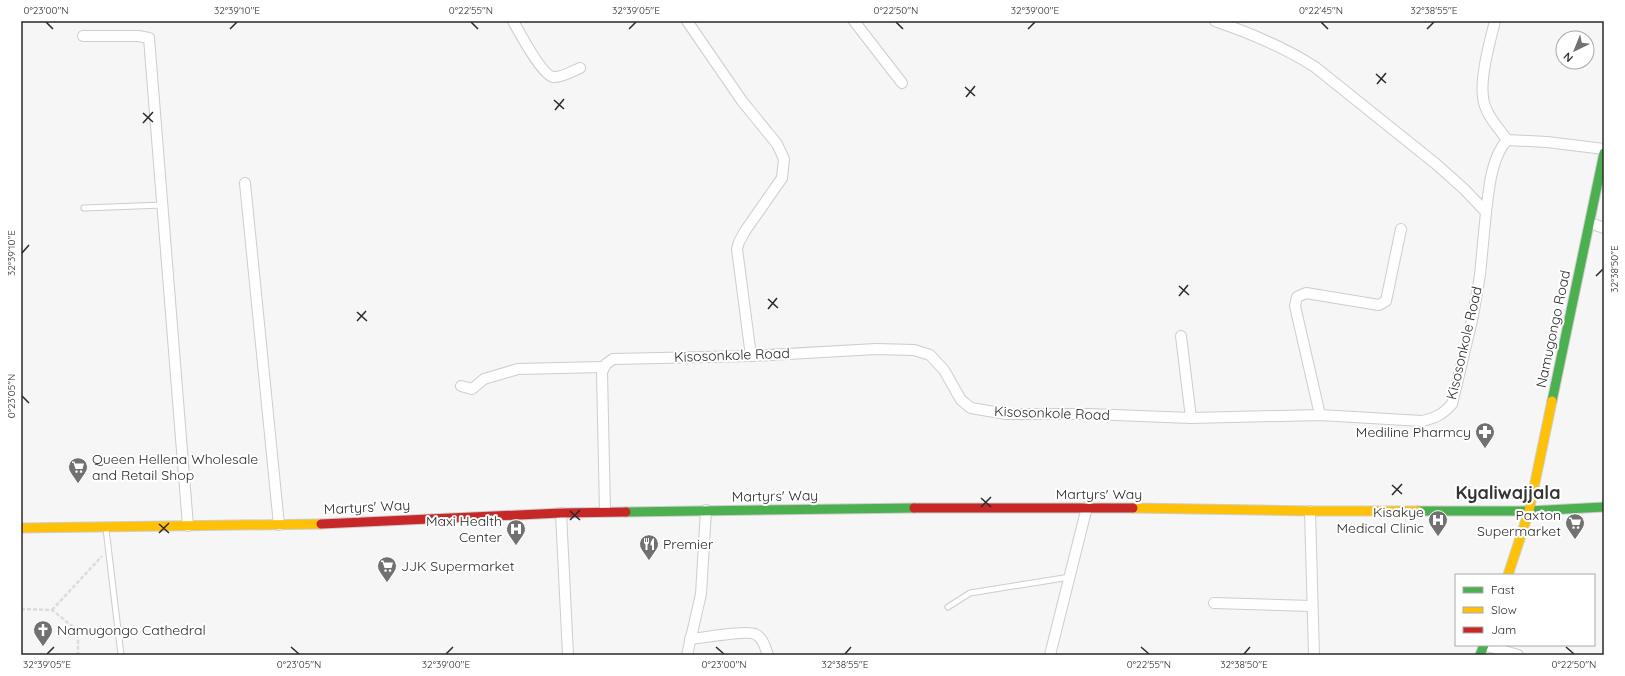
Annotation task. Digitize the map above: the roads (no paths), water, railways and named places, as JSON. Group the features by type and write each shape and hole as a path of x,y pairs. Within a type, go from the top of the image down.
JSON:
{"main road":[{"name":"Namugongo Road","path":"1508,574 1529,511 1604,153"},
{"name":"Martyrs' Way","path":"21,528 279,525 561,513 706,510 1087,507 1310,511 1529,511 1604,507"}],"street":[{"path":"513,21 541,68 549,76 556,77 580,68"},
{"path":"687,21 742,101 777,144 784,159 782,178 745,231 737,249 737,261 751,356"},
{"path":"854,21 902,83"},
{"path":"1215,21 1234,24 1298,56 1315,67 1336,82 1436,164 1464,189 1486,212"},
{"path":"1495,21 1484,72 1482,98 1488,112 1507,140 1547,142 1604,148"},
{"path":"83,36 138,36 148,38 163,205 188,526"},
{"name":"Kisosonkole Road","path":"603,367 608,361 613,359 751,356 876,349 914,350 930,355 944,370 961,400 971,408 1006,414 1089,414 1191,418 1320,415 1422,422 1445,413 1452,404 1473,316 1480,275 1486,212 1496,161 1501,147 1507,140"},
{"path":"245,183 279,525"},
{"path":"1590,223 1604,228"},
{"path":"1320,415 1295,306 1297,296 1306,293 1379,305 1386,301 1401,229"},
{"path":"1181,336 1191,418"},
{"path":"461,386 472,389 484,379 518,369 603,367 605,512"},
{"path":"1050,655 1087,507"},
{"path":"687,655 701,594 706,510"},
{"path":"1310,511 1311,606 1314,655"},
{"path":"561,513 568,655"},
{"path":"1214,603 1311,606"},
{"path":"690,639 754,634 761,639 768,655"},
{"path":"1487,646 1518,655"}],"lane":[{"path":"84,208 163,205"},
{"path":"106,528 120,655"},
{"path":"948,607 970,593 1070,577"}],"place":[{"name":"Mediline Pharmcy","path":"1485,449"},
{"name":"Queen Hellena Wholesale and Retail Shop","path":"78,484"},
{"name":"Kisakye Medical Clinic","path":"1438,537"},
{"name":"Paxton Supermarket","path":"1575,540"},
{"name":"Maxi Health Center","path":"516,546"},
{"name":"Premier","path":"649,561"},
{"name":"JJK Supermarket","path":"387,583"},
{"name":"Namugongo Cathedral","path":"43,647"}],"district":[{"name":"Kyaliwajjala","path":"1508,493"}]}
